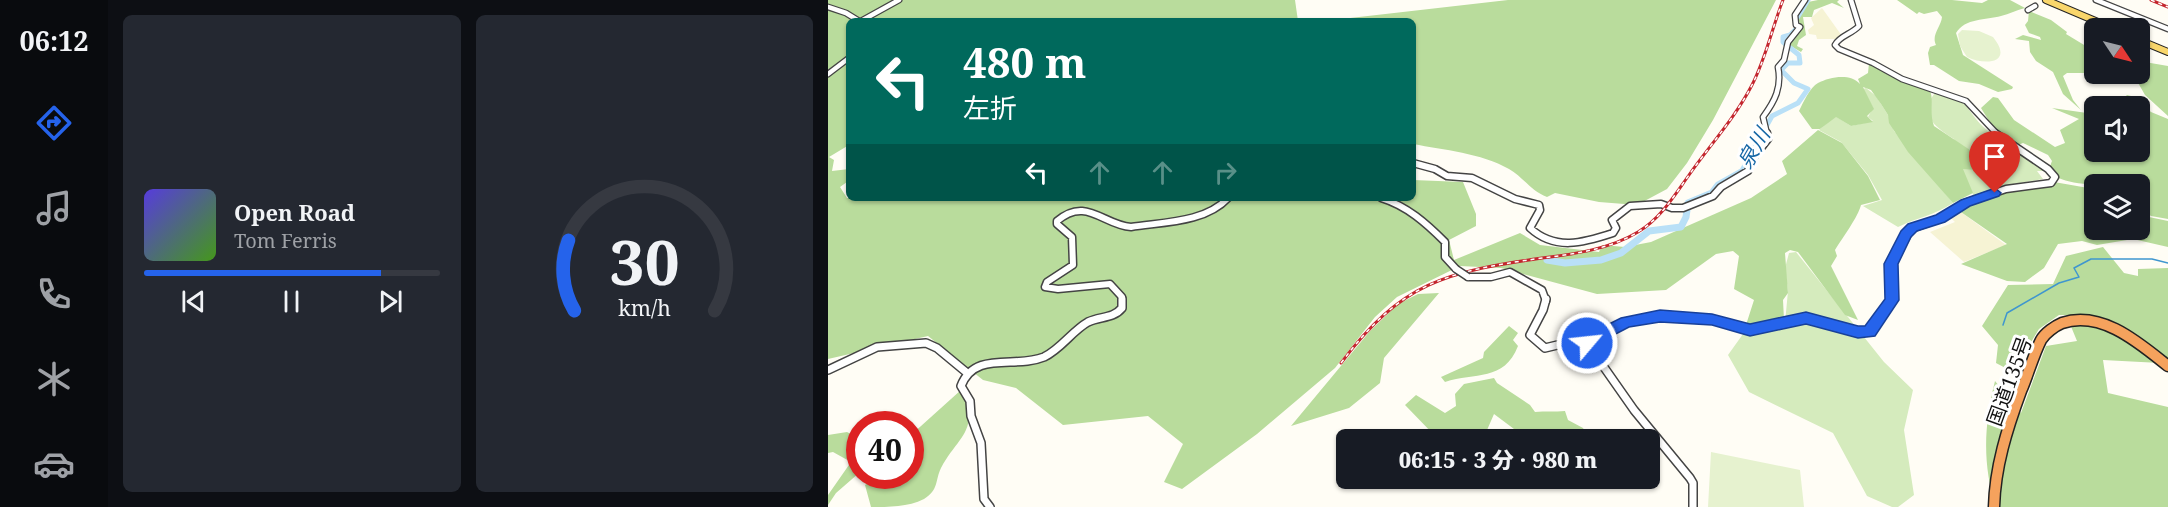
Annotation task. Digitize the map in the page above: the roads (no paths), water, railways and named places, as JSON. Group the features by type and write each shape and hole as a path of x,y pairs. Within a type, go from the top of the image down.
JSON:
{"highway":[{"name":"国道135号","path":"1994,507 1995,477 2020,397 2042,338 2047,332 2071,320 2099,322 2128,336 2168,366"}],"main road":[{"path":"2046,0 2088,18"},
{"path":"2150,45 2168,52"}],"street":[{"path":"866,18 899,0"},
{"path":"1416,164 1435,169 1447,176 1472,178 1515,199 1535,204 1540,210 1530,228 1553,242 1569,244 1613,233 1616,228 1612,220 1630,206 1661,204 1672,208 1683,208 1713,196 1721,187 1748,171 1754,157 1768,140 1763,117 1774,102 1781,84 1782,79 1778,67 1784,60 1786,46 1798,26 1795,15 1805,0"},
{"path":"1391,201 1424,221 1438,234 1445,242 1443,254 1447,262 1468,277 1477,278 1510,272 1544,290 1548,298 1530,335 1545,348 1574,341 1587,343 1626,322 1660,316 1712,319 1750,330 1806,318 1858,332 1869,332 1892,300 1891,264 1906,234 1911,229 1941,219 1965,203 2006,189 2055,181 2054,174 2049,169 1997,135 1966,102 1902,79 1873,63 1839,49 1836,45 1837,41 1854,32 1859,26 1851,0"},
{"path":"2096,0 2168,29"},
{"path":"2028,10 2035,6"},
{"path":"828,7 855,18"},
{"path":"828,74 846,60"},
{"path":"828,370 877,347 926,343 934,344 958,368 966,372 984,365 1043,357 1088,323 1112,316 1121,310 1122,297 1110,284 1089,283 1053,290 1045,287 1047,282 1073,265 1072,237 1057,224 1061,216 1092,212 1121,227 1131,227 1204,214 1220,207 1225,201"},
{"path":"1587,343 1634,410 1690,478 1693,483 1693,507"},
{"path":"966,372 961,386 970,401 972,416 981,443 984,499 990,507"}],"waterway":[{"name":"泉川","path":"1797,18 1808,0"},
{"name":"泉川","path":"1762,134 1772,116 1798,103 1808,89 1794,83 1781,70 1788,63 1800,63 1799,55 1783,42 1783,37 1790,35 1797,28"},
{"name":"泉川","path":"1547,260 1565,263 1601,260 1621,253 1649,231 1681,227 1686,217 1688,203 1712,193 1718,185 1743,171 1763,133"},
{"path":"2003,325 2007,313 2059,283 2079,277 2074,268 2091,259 2152,259 2168,263"}],"railway":[{"path":"1341,363 1384,314 1428,285 1478,269 1604,247 1627,238 1646,226 1672,199 1745,97 1761,64 1783,0"},
{"path":"2151,0 2168,7"}]}
